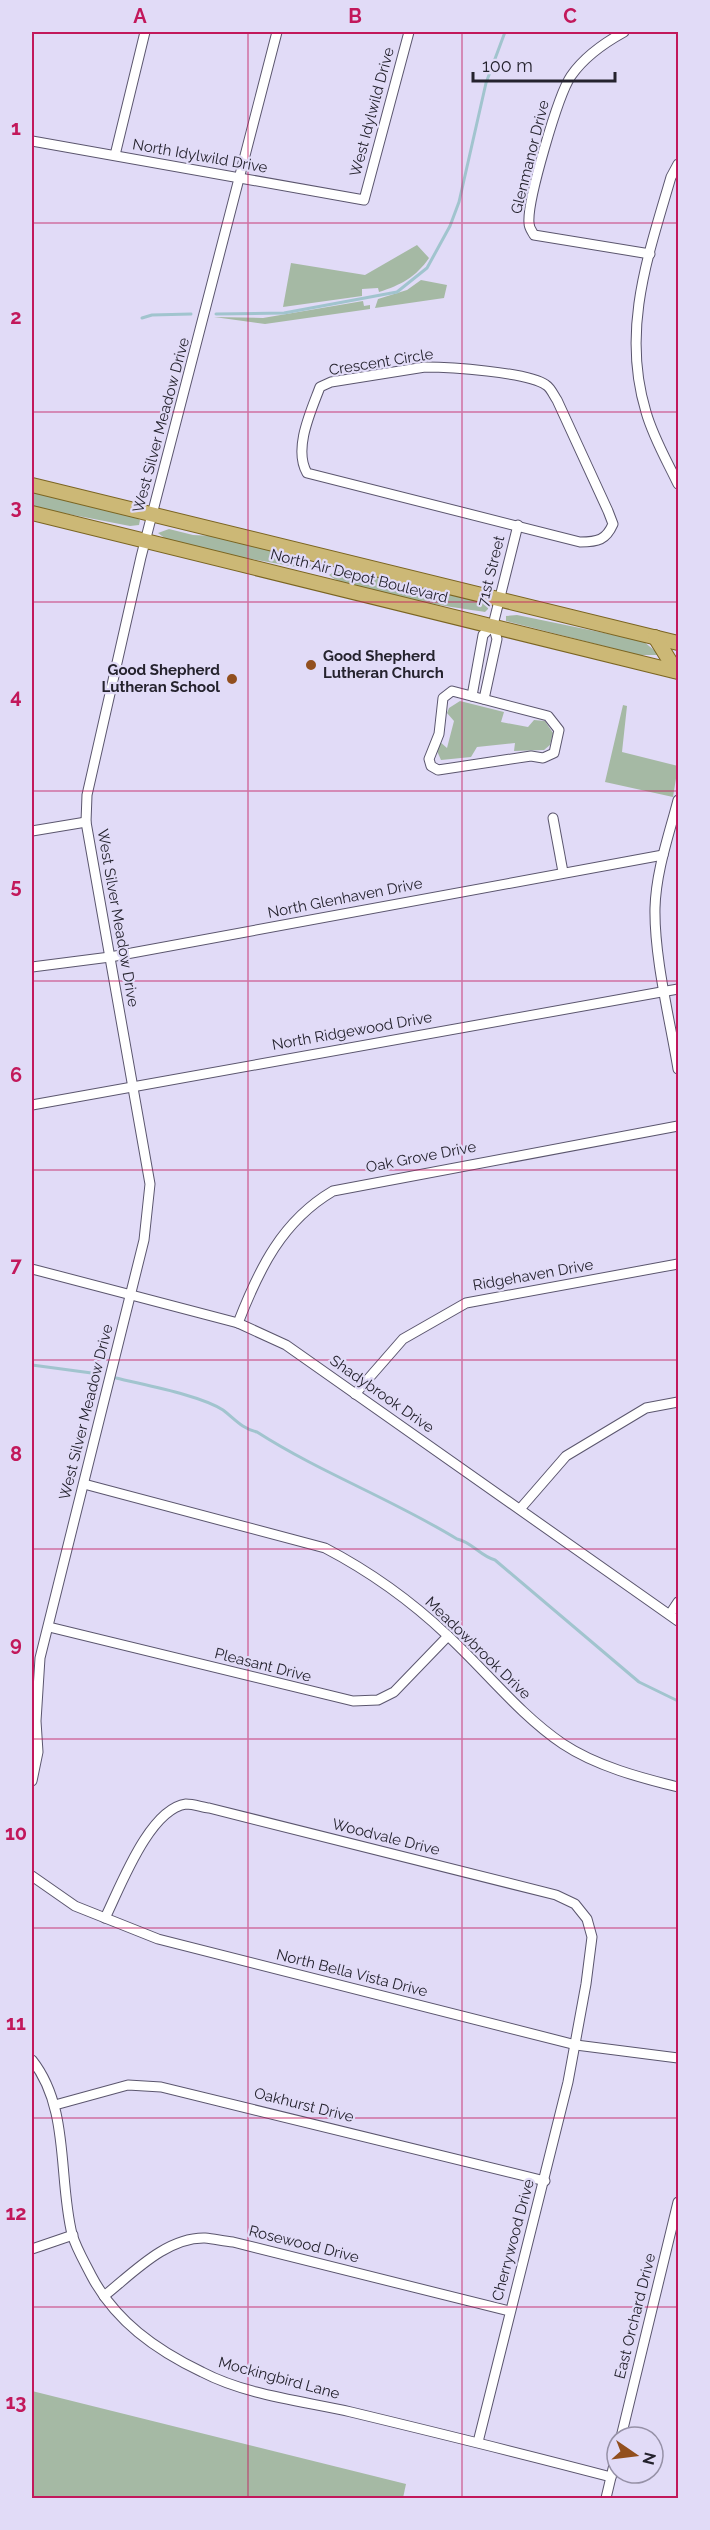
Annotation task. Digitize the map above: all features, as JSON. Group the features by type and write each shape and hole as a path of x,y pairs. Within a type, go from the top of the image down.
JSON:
{"main road":[{"name":"North Air Depot Boulevard","path":"32,485 678,643"},
{"name":"North Air Depot Boulevard","path":"32,513 677,671"},
{"path":"318,582 324,556"},
{"path":"655,637 677,671"}],"street":[{"path":"115,155 146,32"},
{"name":"West Silver Meadow Drive","path":"32,1781 38,1752 37,1687 49,1627 144,1240 150,1184 86,822 87,795 146,541 278,32"},
{"name":"West Idylwild Drive","path":"364,200 410,32"},
{"name":"Glenmanor Drive","path":"624,32 586,57 570,76 559,101 549,135 529,211 529,226 534,235 551,239 650,254"},
{"name":"North Idylwild Drive","path":"32,141 364,200"},
{"path":"678,164 671,177 638,306 634,356 646,415 678,484"},
{"name":"Crescent Circle","path":"425,367 455,367 531,379 547,385 557,400 613,524 608,536 596,542 580,542 518,525 307,472 302,463 302,446 320,387 346,379 425,367"},
{"name":"71st Street","path":"493,625 518,525"},
{"path":"471,696 483,635 493,625 497,639 484,699"},
{"path":"452,691 471,696 548,717 559,730 554,753 543,758 531,756 447,770 438,770 431,766 429,759 439,734 443,698 452,691"},
{"path":"678,800 663,855 655,908 678,1069"},
{"path":"554,818 563,872"},
{"path":"32,831 86,822"},
{"name":"North Glenhaven Drive","path":"32,967 110,957 663,855"},
{"name":"North Ridgewood Drive","path":"32,1105 665,989 678,989"},
{"name":"Oak Grove Drive","path":"238,1323 252,1286 294,1220 310,1204 333,1191 678,1126"},
{"name":"Ridgehaven Drive","path":"355,1394 403,1339 466,1303 678,1264"},
{"name":"Shadybrook Drive","path":"32,1269 238,1323 286,1345 678,1620"},
{"path":"519,1509 566,1456 646,1408 678,1402"},
{"name":"Meadowbrook Drive","path":"84,1484 325,1548 354,1563 417,1608 523,1712 565,1745 608,1766 678,1787"},
{"path":"670,1614 678,1602"},
{"name":"Pleasant Drive","path":"49,1627 353,1701 378,1700 394,1692 448,1636"},
{"name":"Woodvale Drive","path":"105,1918 153,1825 167,1812 186,1804 556,1895 574,1904 587,1918 591,1937 576,2045"},
{"name":"North Bella Vista Drive","path":"32,1876 75,1906 158,1939 576,2045 678,2058"},
{"name":"Cherrywood Drive","path":"478,2442 509,2311 545,2181 576,2045"},
{"name":"Mockingbird Lane","path":"32,2060 40,2070 55,2105 73,2235 92,2277 104,2296 117,2315 139,2334 204,2374 250,2389 478,2442 605,2475"},
{"name":"Oakhurst Drive","path":"55,2105 128,2085 161,2087 545,2181"},
{"name":"East Orchard Drive","path":"624,2425 678,2202"},
{"path":"32,2249 73,2235"},
{"name":"Rosewood Drive","path":"104,2296 161,2252 203,2238 233,2242 509,2311"}],"green space":[{"path":"417,245 429,258 407,280 379,292 378,288 362,289 362,296 283,307 291,263 365,275"},
{"path":"421,280 447,285 444,298 375,308 378,299 407,290"},
{"path":"363,301 364,306 370,305 370,309 265,324 214,317 263,318"},
{"path":"32,490 130,514 140,520 139,525 130,526 32,507"},
{"path":"169,529 193,535 215,536 306,558 312,567 302,568 229,555 166,539 158,533"},
{"path":"335,571 439,589 489,605 485,612 379,593 340,581 329,575"},
{"path":"517,615 643,641 660,655 639,655 506,621 506,616"},
{"path":"460,701 504,712 501,722 528,727 534,720 545,721 553,733 550,745 544,750 514,751 515,743 477,747 471,757 441,760 437,751 439,741 447,748 454,721 447,713 449,708"},
{"path":"623,705 627,706 622,752 678,766 673,797 605,782"},
{"path":"32,2391 406,2484 403,2498 32,2498"}],"waterway":[{"path":"216,314 284,313 397,292 427,268 450,226 459,202 486,83 505,32"},
{"path":"142,318 152,315 191,314"},
{"path":"32,1365 99,1374"},
{"path":"116,1378 171,1391 213,1405 238,1423 281,1447 467,1543 495,1560 639,1682 678,1701"}],"place":[{"name":"Good Shepherd Lutheran Church","path":"311,665"},
{"name":"Good Shepherd Lutheran School","path":"232,679"}]}
